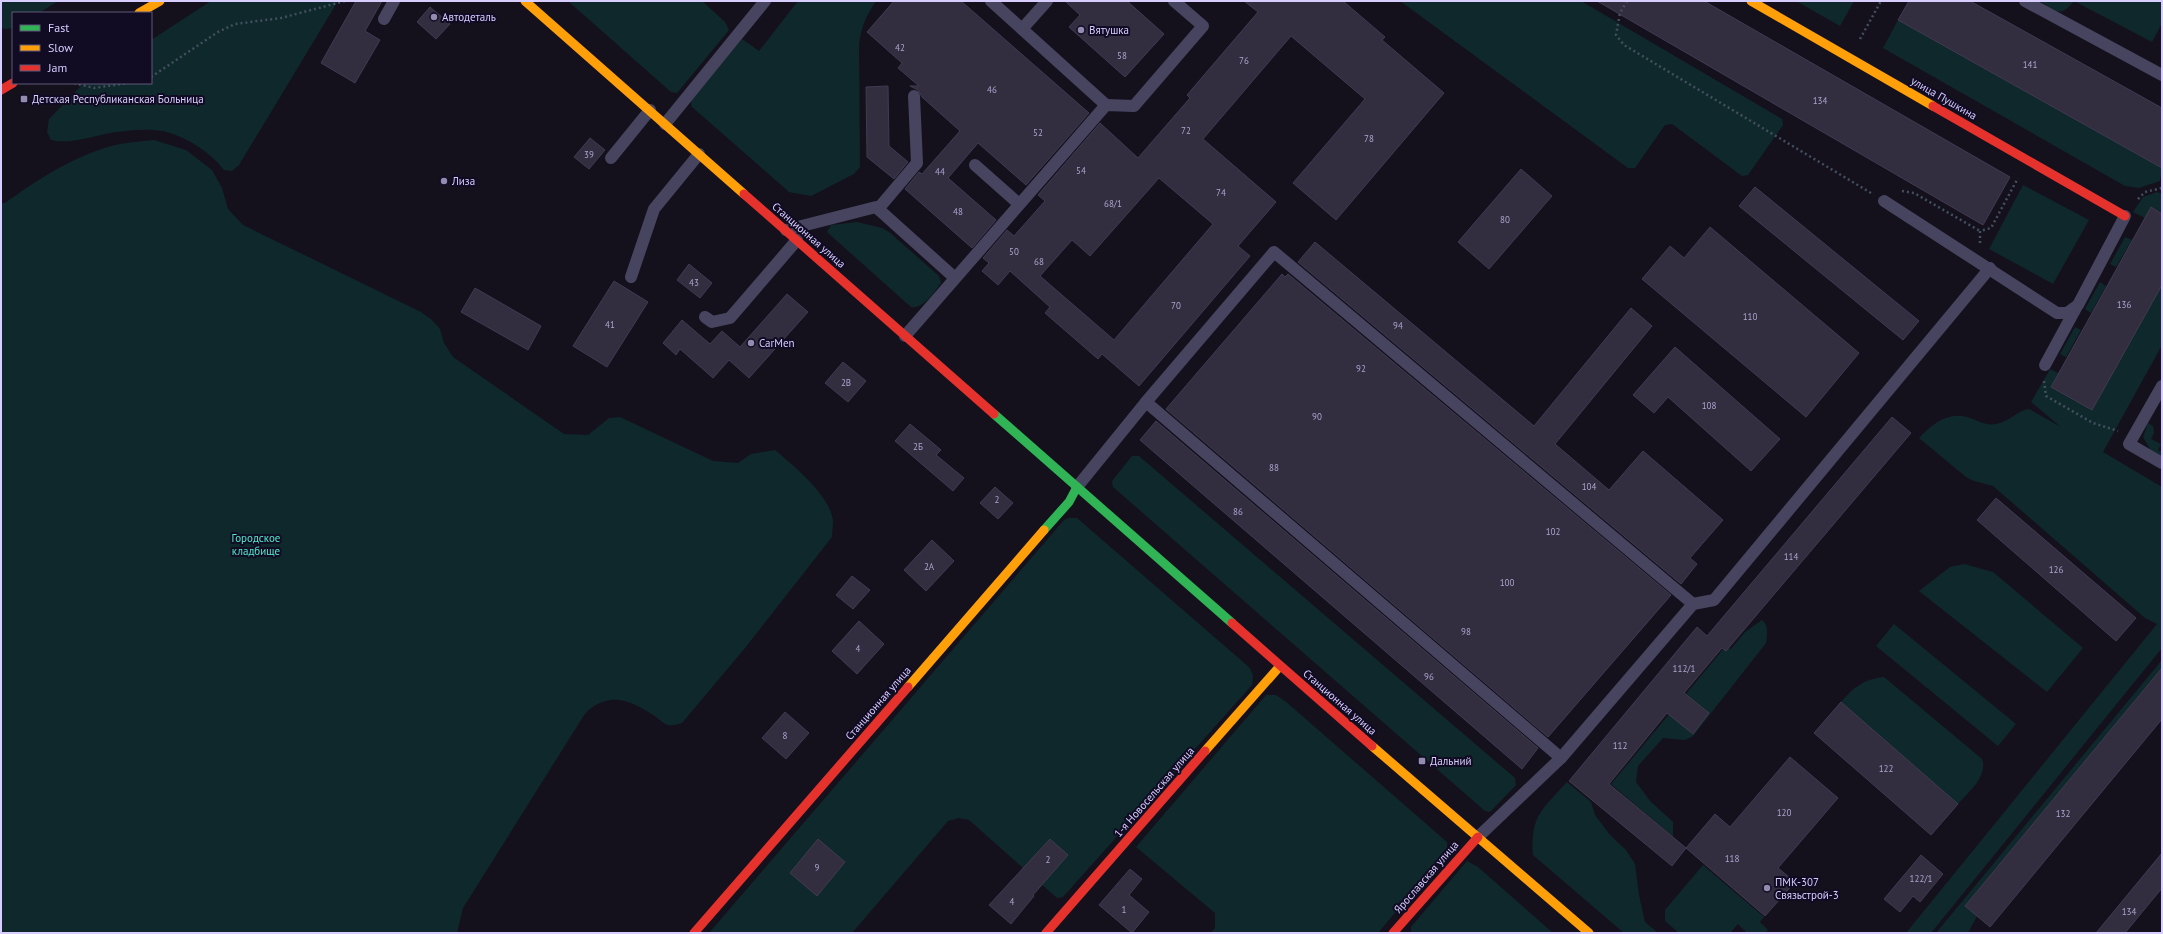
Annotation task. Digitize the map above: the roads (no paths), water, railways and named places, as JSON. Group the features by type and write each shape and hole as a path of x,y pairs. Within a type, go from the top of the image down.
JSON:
{"street":[{"path":"141,12 160,1"},
{"name":"Станционная улица","path":"526,1 1280,666 1589,933"},
{"name":"улица Пушкина","path":"1751,1 2125,216"},
{"path":"1,90 12,84"},
{"name":"Станционная улица","path":"694,933 1069,502 1077,487"},
{"name":"1-я Новосельская улица","path":"1046,933 1280,666"},
{"name":"Ярославская улица","path":"1393,933 1478,837"}],"lane":[{"path":"384,19 394,1"},
{"path":"665,124 765,1"},
{"path":"990,1 1106,105 1134,106 1203,26 1174,1"},
{"path":"1022,29 1046,1"},
{"path":"2025,1 2162,75"},
{"path":"878,209 918,163 914,96"},
{"path":"905,336 1106,105"},
{"path":"611,158 650,110"},
{"path":"631,278 654,209 699,154"},
{"path":"975,165 1019,204"},
{"path":"1884,201 1990,268 2057,313 2067,313 2078,305"},
{"path":"786,230 876,207 955,278"},
{"path":"2045,364 2125,216"},
{"path":"705,317 712,322 730,318 797,240"},
{"path":"1077,487 1146,402 1274,252 1693,604"},
{"path":"1478,837 1561,758 1693,604 1714,600 1990,268"},
{"path":"2162,386 2129,444 2162,463"},
{"path":"1146,402 1561,758"}],"place":[{"name":"Автодеталь","path":"434,17"},
{"name":"Вятушка","path":"1081,30"},
{"name":"Детская Республиканская Больница","path":"24,99"},
{"name":"Лиза","path":"444,181"},
{"name":"CarMen","path":"751,343"},
{"name":"Дальний","path":"1422,761"},
{"name":"ПМК-307 Связьстрой-3","path":"1767,888"}],"park label":[{"name":"Городское кладбище","path":"256,544"}]}
